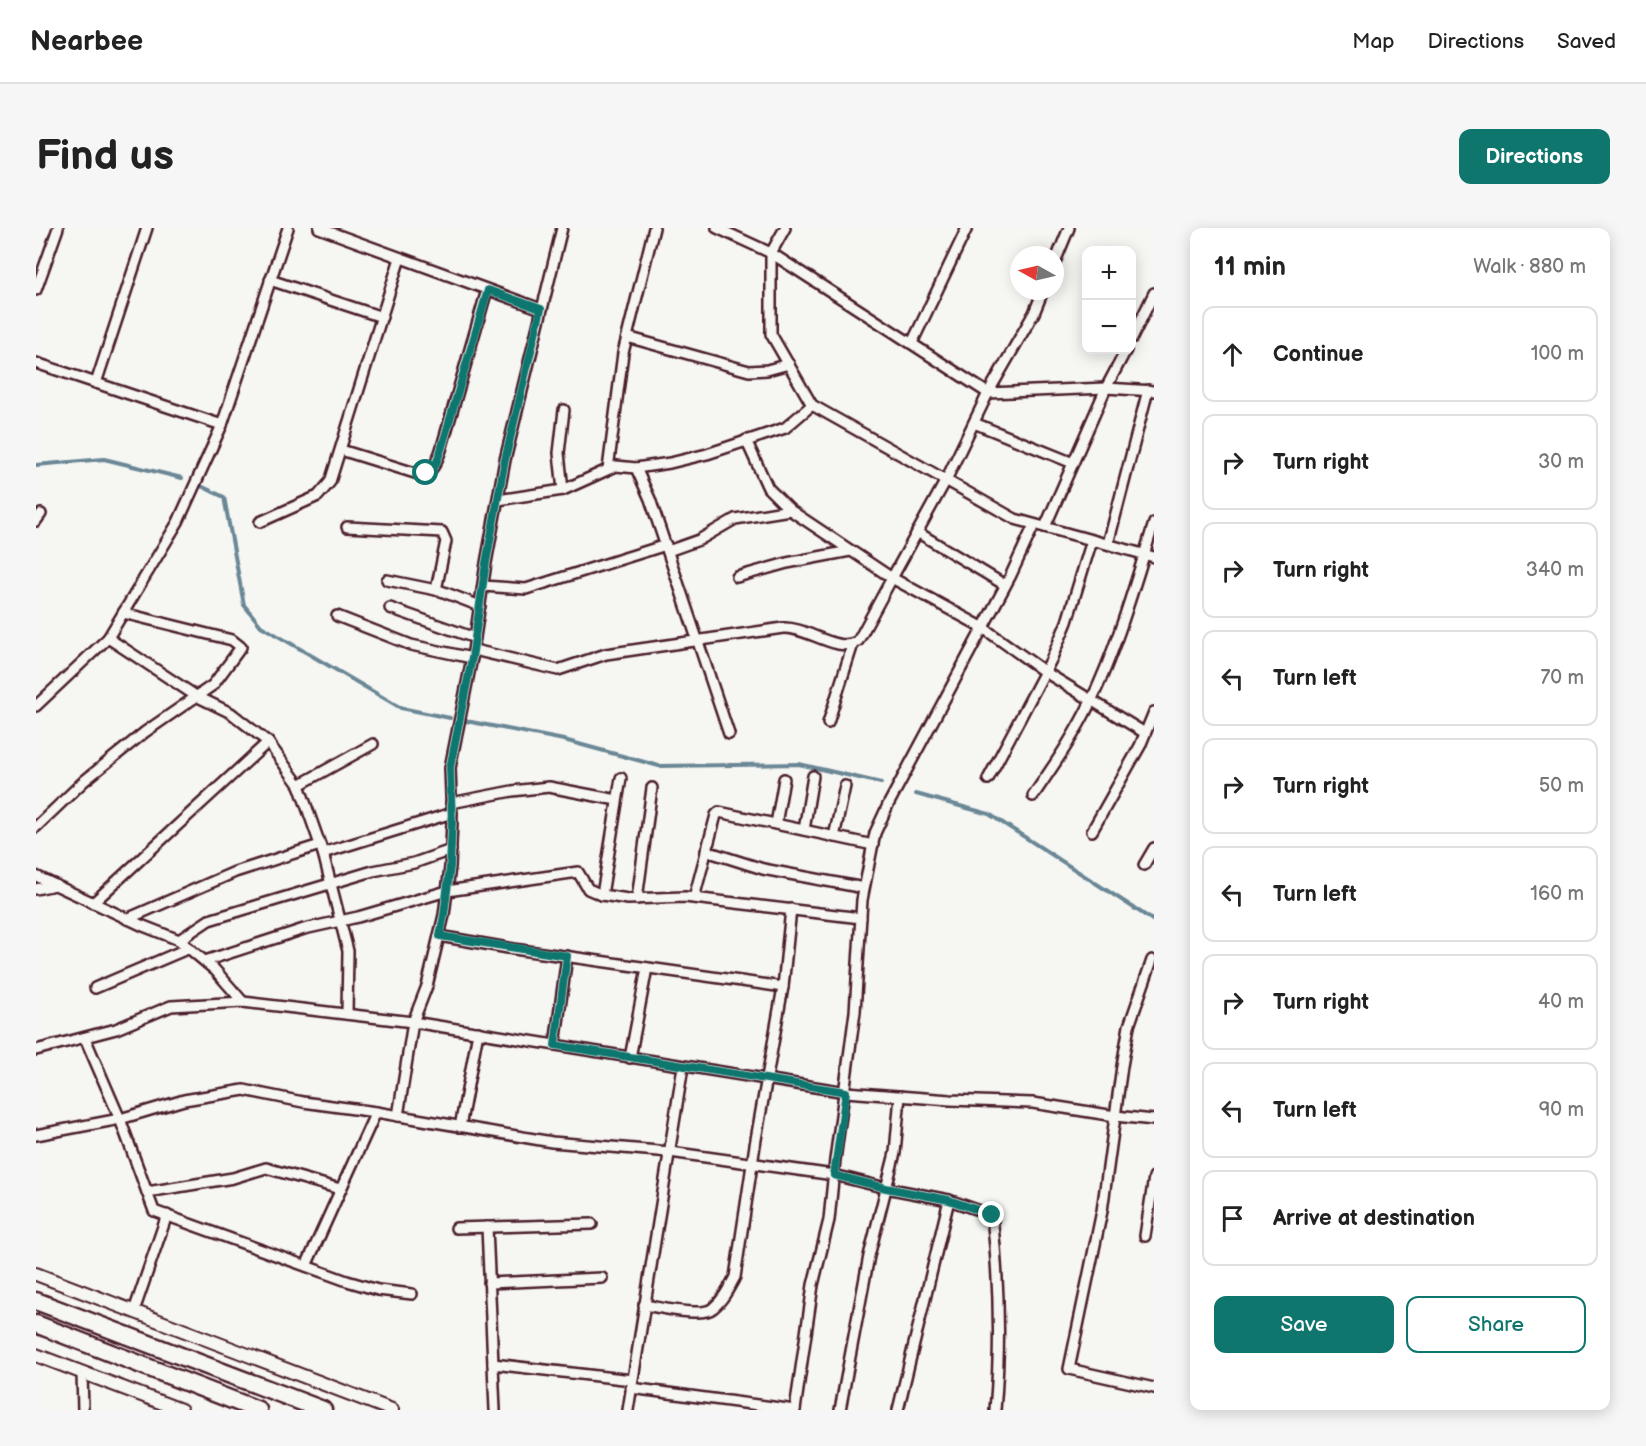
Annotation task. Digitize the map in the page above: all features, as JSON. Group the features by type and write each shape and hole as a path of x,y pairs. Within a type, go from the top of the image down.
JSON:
{"highway":[{"path":"36,1301 323,1410"},
{"path":"36,1324 251,1407"}],"street":[{"path":"36,290 58,228"},
{"path":"96,383 147,228"},
{"path":"36,706 108,638 178,522 222,424 288,228"},
{"path":"318,228 541,309"},
{"path":"398,1116 413,1022 427,986 440,936 451,850 450,768 473,654 505,460 562,228"},
{"path":"608,469 623,353 654,228"},
{"path":"717,228 771,253 988,393 1106,388 1151,390 1108,544"},
{"path":"785,228 771,253 771,334 812,405 1015,519 1149,555"},
{"path":"912,343 967,228"},
{"path":"1062,246 1069,228"},
{"path":"260,522 318,496 330,482 400,258"},
{"path":"270,280 382,317"},
{"path":"341,450 415,473 426,473 436,464 488,290"},
{"path":"1136,328 1154,293"},
{"path":"337,615 411,645 558,670 598,656 697,639 789,627 839,644 853,644 858,641 946,480 988,393 1039,300"},
{"path":"627,337 749,371 767,370 789,364"},
{"path":"1045,528 1106,388 1124,354"},
{"path":"36,363 222,424"},
{"path":"498,500 563,490 616,466 636,468 670,464 707,454 785,428 812,405"},
{"path":"563,490 559,453 564,410"},
{"path":"974,423 1073,463"},
{"path":"746,440 768,488 790,510 892,578 982,627 1045,672 1145,733"},
{"path":"636,468 650,499 729,734"},
{"path":"483,586 526,589 699,540 735,519 790,510"},
{"path":"1033,796 1064,750 1110,658 1149,555 1154,523"},
{"path":"493,1364 795,1410 813,1286 829,1220 855,1012 864,888 875,833 1034,525"},
{"path":"347,527 442,532 446,541 436,590"},
{"path":"917,532 1005,585"},
{"path":"988,779 1045,672 1067,622 1092,540"},
{"path":"737,577 788,563 850,551"},
{"path":"387,580 436,590 480,606"},
{"path":"390,608 475,638"},
{"path":"36,827 84,781 145,732 213,685 241,647 232,640 123,613"},
{"path":"108,638 196,696 231,713 268,742 299,785 322,849 348,951 347,1014"},
{"path":"828,723 853,644"},
{"path":"1092,831 1140,746 1154,712"},
{"path":"93,903 268,742"},
{"path":"299,785 373,744"},
{"path":"804,830 813,776"},
{"path":"602,895 621,778"},
{"path":"776,824 784,779"},
{"path":"127,919 235,872 322,849 512,791 549,786 617,800"},
{"path":"834,837 845,786"},
{"path":"637,899 652,788"},
{"path":"694,898 718,812 873,845"},
{"path":"1144,866 1154,848"},
{"path":"179,940 209,920 373,872 414,863 451,850"},
{"path":"706,851 763,869 864,888"},
{"path":"205,961 265,940 447,891 578,872 588,889 602,895 637,899 694,898 861,918"},
{"path":"36,876 127,919 179,940 215,970 243,1002"},
{"path":"36,889 55,885"},
{"path":"644,1305 701,1312 712,1309 735,1277 752,1162 783,987 791,909"},
{"path":"440,936 783,987"},
{"path":"95,988 189,948"},
{"path":"555,1045 567,956"},
{"path":"1152,960 1130,1026 1102,1211 1070,1370 1154,1388"},
{"path":"630,1058 647,968"},
{"path":"36,1050 116,1029 171,1006 243,1002 413,1022 846,1092 1033,1103 1154,1120"},
{"path":"460,1126 478,1032"},
{"path":"85,1038 120,1119 154,1211 378,1290 412,1294"},
{"path":"628,1410 683,1067"},
{"path":"36,1135 120,1119 184,1100 244,1090 303,1102 552,1142 752,1162 834,1175 949,1200 992,1215 997,1263 998,1327 995,1410"},
{"path":"840,1410 869,1256 895,1153 900,1096"},
{"path":"306,1266 376,1112"},
{"path":"147,1192 233,1178 266,1168 340,1189"},
{"path":"1145,1236 1154,1177"},
{"path":"898,1410 949,1200"},
{"path":"134,1311 166,1215"},
{"path":"456,1228 592,1224"},
{"path":"487,1227 495,1410"},
{"path":"36,1274 392,1410"},
{"path":"489,1283 602,1278"},
{"path":"36,1355 181,1410"},
{"path":"82,1372 83,1410"}],"waterway":[{"path":"36,465 104,459 182,478"},
{"path":"201,486 224,497 244,605 261,626 401,708 450,718"},
{"path":"466,721 564,740 659,766 799,764 881,783"},
{"path":"916,794 989,814 1154,921"}],"route":[{"path":"426,473 436,464 441,450 488,290 541,309 505,460 486,563 472,658 450,768 452,822 450,867 440,936 567,956 555,1045 846,1092 834,1175 949,1200 992,1215"}]}
